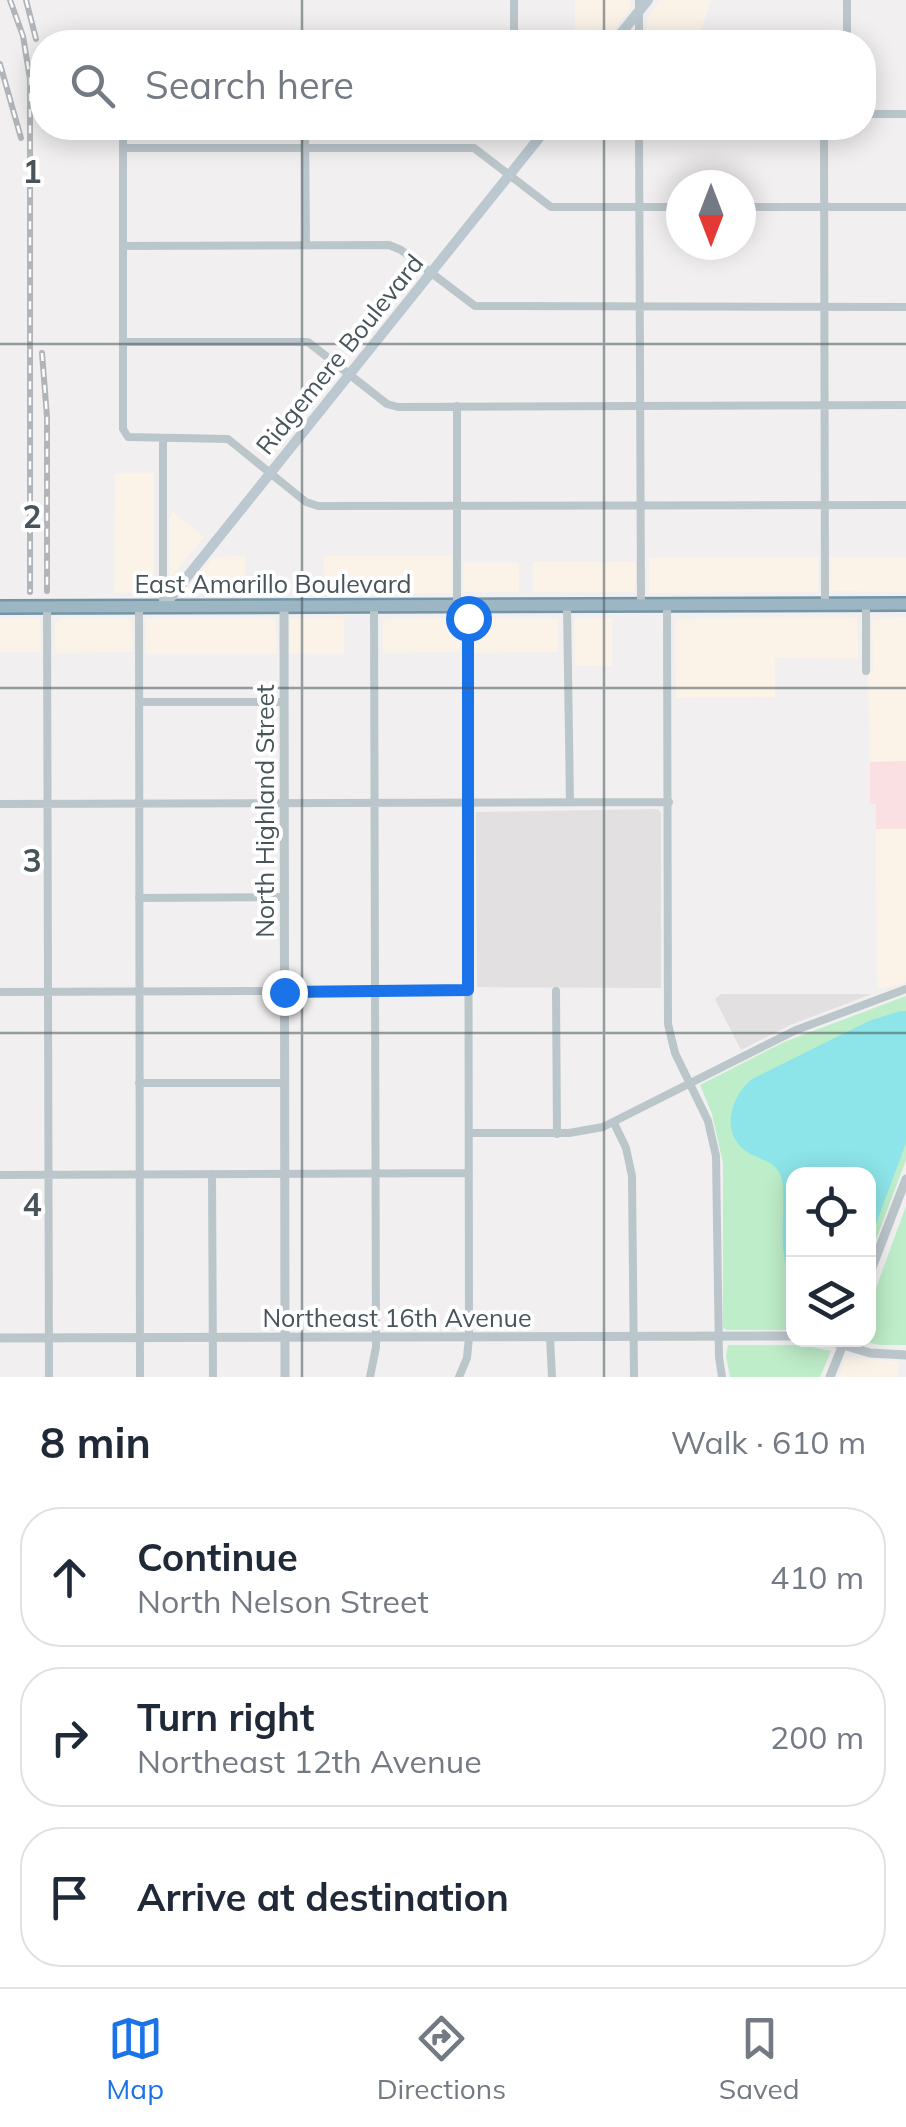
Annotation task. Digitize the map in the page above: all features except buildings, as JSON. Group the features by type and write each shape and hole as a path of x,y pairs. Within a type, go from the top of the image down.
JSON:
{"highway":[{"name":"East Amarillo Boulevard","path":"0,607 906,604"}],"main road":[{"path":"622,30 639,5 648,0"},
{"name":"Ridgemere Boulevard","path":"163,606 538,140"}],"street":[{"path":"514,0 514,30"},
{"path":"846,0 846,30"},
{"path":"876,114 906,114"},
{"path":"123,140 123,432 128,438 228,440 306,502 318,506 906,505"},
{"path":"306,140 306,244"},
{"path":"640,140 641,605"},
{"path":"824,140 825,605"},
{"path":"123,148 476,149 551,207 666,207"},
{"path":"756,207 906,206"},
{"path":"123,246 389,245 475,306 906,306"},
{"path":"123,342 308,342 391,405 906,406"},
{"path":"457,406 468,803 469,1134 469,1337 468,1358 459,1377"},
{"path":"163,606 164,438"},
{"path":"866,604 866,671"},
{"path":"667,605 668,1018 674,1050 708,1121 717,1162 718,1336 722,1377"},
{"path":"139,606 140,1377"},
{"name":"North Highland Street","path":"284,606 285,1377"},
{"path":"370,1377 376,1356 374,606"},
{"path":"567,606 570,802"},
{"path":"47,607 49,1377"},
{"path":"140,702 284,702"},
{"path":"0,804 669,802"},
{"path":"140,898 284,897"},
{"path":"0,992 468,990"},
{"path":"469,1134 593,1130 796,1030 906,990"},
{"path":"556,992 557,1134"},
{"path":"139,1082 284,1082"},
{"path":"614,1122 626,1148 632,1176 634,1377"},
{"path":"0,1174 469,1174"},
{"path":"212,1174 213,1377"},
{"path":"876,1257 906,1180"},
{"name":"Northeast 16th Avenue","path":"0,1338 786,1336"},
{"path":"550,1337 552,1377"},
{"path":"830,1377 842,1347"},
{"path":"855,1347 870,1354 906,1355"}],"shaded area":[{"path":"575,0 630,0 631,8 614,30 575,30"},
{"path":"660,0 712,0 701,30 647,30 647,20"},
{"path":"115,473 154,473 154,592 114,593"},
{"path":"173,512 204,537 169,580 169,518"},
{"path":"245,556 245,594 182,594 214,557"},
{"path":"324,556 452,556 452,593 325,594"},
{"path":"649,557 818,557 818,592 649,593"},
{"path":"830,557 906,557 906,592 830,591"},
{"path":"533,562 635,562 635,592 533,592"},
{"path":"463,563 519,563 519,592 463,592"},
{"path":"906,617 906,761 870,762 868,672 873,671 872,620"},
{"path":"344,618 344,653 289,653 290,619"},
{"path":"460,618 460,652 383,653 383,619"},
{"path":"474,618 558,619 558,652 474,653"},
{"path":"612,618 612,666 575,666 574,619"},
{"path":"857,618 858,659 775,658 775,697 676,698 675,622 679,619"},
{"path":"0,619 40,619 41,652 0,652"},
{"path":"62,619 131,619 133,652 55,653 55,623"},
{"path":"146,619 275,619 277,653 145,654"},
{"path":"906,761 906,829 876,829 876,804 870,804 870,762"},
{"path":"658,809 661,988 477,987 476,812"},
{"path":"876,829 906,829 906,982 884,988 877,988"},
{"path":"721,994 872,994 790,1025 741,1050 715,999"},
{"path":"849,1357 898,1362 898,1377 839,1377"}],"green space":[{"path":"906,996 906,1160 876,1239 876,1167 786,1167 786,1330 727,1330 723,1328 723,1163 712,1114 700,1085 784,1042"},
{"path":"906,1206 906,1345 876,1344 876,1288"},
{"path":"728,1345 786,1345 831,1351 820,1377 730,1377"}],"water":[{"path":"906,1011 906,1143 876,1224 876,1167 786,1167 786,1263 782,1180 773,1165 738,1144 731,1125 734,1105 752,1079 869,1021"}],"railway":[{"path":"10,0 23,36 30,79 30,592"},
{"path":"26,0 34,30"},
{"path":"0,64 21,138"},
{"path":"42,353 47,417 47,591"}],"route":[{"path":"284,992 468,990 468,618"}]}
